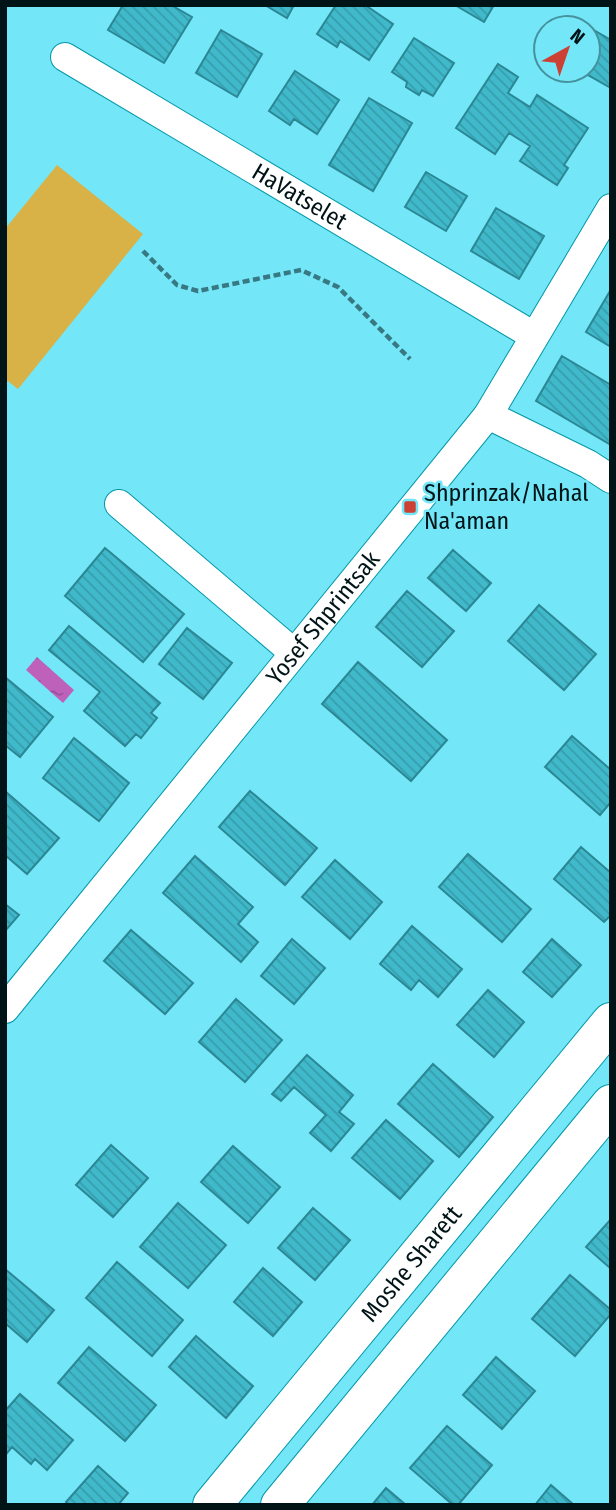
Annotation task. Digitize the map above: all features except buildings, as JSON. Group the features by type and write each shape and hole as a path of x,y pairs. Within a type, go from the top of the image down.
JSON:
{"street":[{"name":"HaVatselet","path":"65,57 534,336"},
{"name":"Yosef Shprintsak","path":"5,1008 488,415 611,208"},
{"path":"488,415 588,464 611,479"},
{"path":"119,504 294,653"},
{"name":"Moshe Sharett","path":"212,1505 611,1022"},
{"path":"280,1505 611,1104"}],"path":[{"path":"144,251 177,285 198,291 300,270 338,287 410,359"}],"shaded area":[{"path":"57,165 143,234 18,389 5,379 5,229"}],"water":[{"path":"37,657 74,690 63,703 26,670"}],"place":[{"name":"Shprinzak/Nahal Na'aman","path":"410,507"}]}
